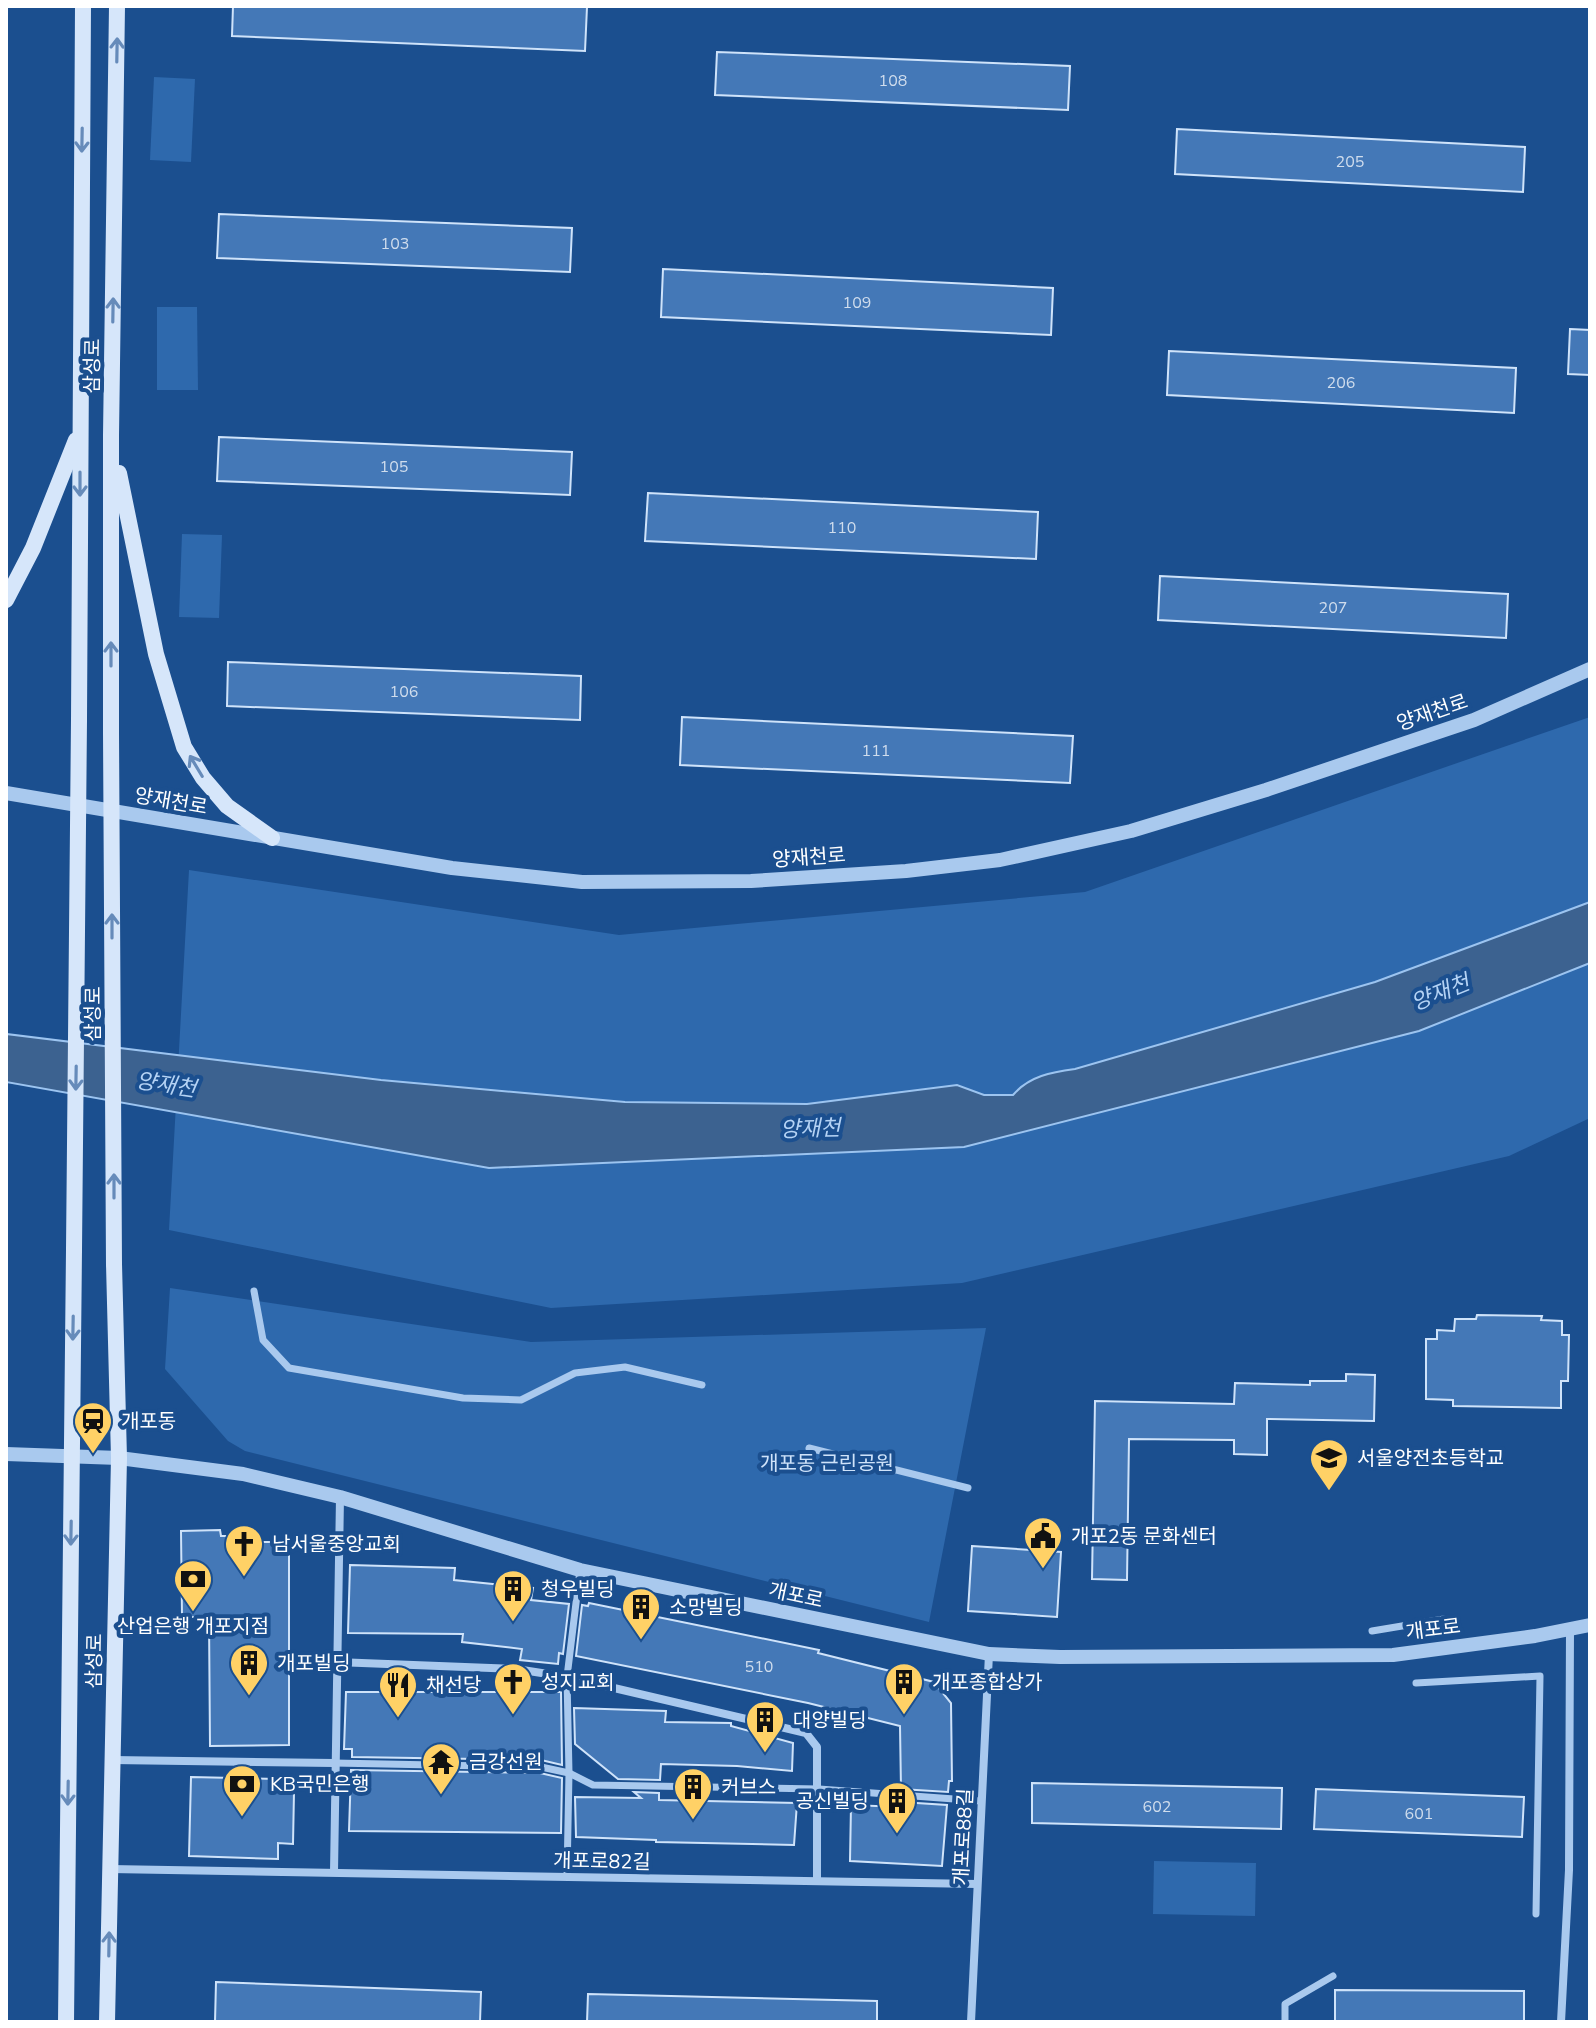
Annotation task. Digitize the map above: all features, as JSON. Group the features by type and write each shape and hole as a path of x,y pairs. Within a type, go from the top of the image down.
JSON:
{"main road":[{"name":"삼성로","path":"66,2022 83,6"},
{"name":"삼성로","path":"107,2022 119,1458 114,1264 111,732 111,435 117,6"},
{"path":"6,600 33,548 80,431"},
{"path":"111,435 156,654 184,747 203,778 227,806 272,838"}],"street":[{"name":"양재천로","path":"6,793 452,868 582,882 766,880 906,871 1000,860 1100,839 1266,790 1474,720 1590,669"},
{"path":"254,1291 263,1340 289,1368 463,1398 521,1400 575,1373 625,1367 702,1385"},
{"path":"809,1448 968,1488"},
{"name":"개포로","path":"6,1454 119,1458 243,1474 340,1497 580,1570 989,1654 1060,1657 1393,1655 1535,1636 1590,1625"},
{"path":"334,1872 340,1497"},
{"path":"567,1876 567,1677 580,1570"},
{"path":"1372,1631 1444,1619"},
{"path":"1561,2022 1569,1870 1570,1629"},
{"name":"개포로88길","path":"971,2022 989,1654"},
{"path":"336,1662 516,1669 567,1677 806,1733 817,1747 817,1881"},
{"path":"1416,1683 1540,1676 1536,1914"},
{"path":"111,1760 541,1767 569,1773 593,1785 819,1789 981,1801"},
{"name":"개포로82길","path":"110,1869 977,1884"},
{"path":"1285,2022 1285,2004 1333,1976"}],"green space":[{"path":"154,77 195,79 191,162 150,160"},
{"path":"157,307 197,307 198,390 157,390"},
{"path":"182,534 222,535 219,618 179,617"},
{"path":"1590,717 1590,1118 1509,1156 962,1283 551,1308 169,1230 189,870 619,935 1085,892"},
{"name":"개포동 근린공원","path":"170,1288 531,1342 986,1328 929,1622 245,1451 228,1441 165,1369"},
{"path":"1154,1861 1256,1863 1255,1916 1153,1914"}],"water":[{"name":"양재천","path":"1590,902 1590,963 1419,1031 964,1147 489,1168 6,1082 6,1034 381,1080 625,1102 807,1104 957,1085 984,1095 1013,1095 1026,1083 1041,1076 1075,1069 1375,982"}],"building":[{"path":"233,6 587,7 585,51 232,36"},
{"path":"717,52 1070,66 1068,110 715,95"},
{"path":"1177,129 1525,147 1523,192 1175,174"},
{"path":"219,214 572,228 570,272 217,258"},
{"path":"663,269 1053,288 1051,335 661,317"},
{"path":"1570,329 1590,330 1590,375 1568,374"},
{"path":"1169,351 1516,368 1514,413 1167,395"},
{"path":"219,437 572,452 570,495 217,481"},
{"path":"648,493 1038,512 1036,559 645,541"},
{"path":"1160,576 1508,594 1506,638 1158,620"},
{"path":"228,662 581,676 580,720 227,706"},
{"path":"682,717 1073,736 1070,783 680,765"},
{"path":"1477,1315 1542,1316 1541,1320 1562,1321 1562,1335 1569,1335 1568,1381 1561,1381 1561,1408 1453,1406 1453,1400 1426,1399 1426,1339 1437,1339 1437,1330 1454,1331 1455,1319 1476,1319"},
{"path":"1346,1374 1375,1375 1374,1421 1267,1419 1267,1455 1234,1454 1234,1440 1129,1439 1127,1580 1092,1579 1095,1401 1234,1404 1235,1383 1310,1385 1310,1381 1346,1381"},
{"path":"220,1530 221,1536 258,1536 258,1542 289,1542 289,1745 210,1746 209,1617 182,1617 181,1531"},
{"path":"972,1546 1061,1552 1057,1617 968,1611"},
{"path":"350,1565 455,1568 454,1580 533,1588 531,1600 569,1604 563,1654 559,1653 558,1664 520,1660 522,1649 462,1642 463,1634 348,1633"},
{"path":"589,1603 819,1650 818,1653 934,1682 951,1703 952,1781 949,1781 948,1792 901,1789 900,1726 808,1703 576,1656 582,1605 588,1606"},
{"path":"346,1692 561,1692 562,1765 541,1760 352,1757 352,1749 344,1749"},
{"path":"574,1708 666,1711 665,1722 731,1723 731,1726 793,1743 792,1771 661,1764 660,1780 618,1779 575,1744"},
{"path":"351,1770 540,1773 562,1778 561,1833 349,1831"},
{"name":"KB국민은행","path":"191,1777 279,1779 279,1792 294,1792 293,1844 278,1843 278,1859 189,1856"},
{"path":"1032,1783 1282,1788 1281,1829 1032,1823"},
{"path":"1316,1789 1524,1797 1522,1837 1314,1829"},
{"path":"634,1792 659,1793 659,1800 797,1803 794,1845 576,1837 575,1797 641,1798"},
{"name":"공신빌딩","path":"901,1802 947,1805 942,1866 850,1861 851,1805 901,1807"},
{"path":"216,1982 481,1992 480,2022 215,2022"},
{"path":"1335,1990 1524,1991 1524,2022 1335,2022"},
{"path":"588,1994 877,2001 877,2022 587,2022"}],"place":[{"name":"개포동","path":"93,1455"},
{"name":"서울양전초등학교","path":"1329,1492"},
{"name":"개포2동 문화센터","path":"1043,1570"},
{"name":"남서울중앙교회","path":"244,1578"},
{"name":"산업은행 개포지점","path":"193,1613"},
{"name":"청우빌딩","path":"513,1623"},
{"name":"소망빌딩","path":"641,1641"},
{"name":"개포빌딩","path":"249,1697"},
{"name":"성지교회","path":"513,1716"},
{"name":"개포종합상가","path":"904,1716"},
{"name":"채선당","path":"398,1719"},
{"name":"대양빌딩","path":"765,1754"},
{"name":"금강선원","path":"441,1796"},
{"name":"KB국민은행","path":"242,1818"},
{"name":"커브스","path":"693,1821"},
{"name":"공신빌딩","path":"897,1835"}]}
